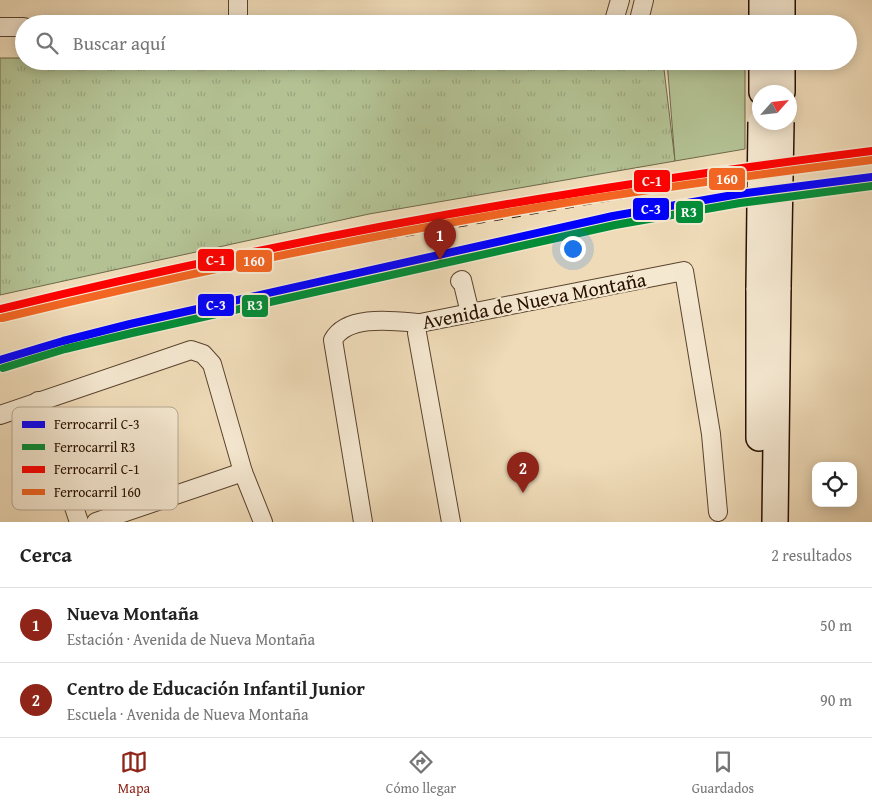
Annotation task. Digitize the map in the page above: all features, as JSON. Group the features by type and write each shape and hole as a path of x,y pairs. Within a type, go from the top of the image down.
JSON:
{"main road":[{"path":"762,0 762,15"},
{"path":"782,0 782,15"},
{"path":"761,130 775,522"},
{"path":"759,522 768,287 780,130"}],"street":[{"path":"238,0 238,15"},
{"path":"616,15 620,0"},
{"path":"640,15 644,0"},
{"path":"0,27 15,27"},
{"name":"Avenida de Nueva Montaña","path":"363,522 333,340 340,330 349,325 384,320 420,323 684,271 711,434 718,512"},
{"path":"460,281 462,280 470,313"},
{"name":"Avenida de Nueva Montaña","path":"417,334 451,522"},
{"path":"22,407 191,350 203,354 212,364 243,472 263,522"},
{"path":"38,401 40,407"},
{"path":"0,415 12,411"},
{"path":"178,494 243,472"},
{"path":"75,510 79,522"},
{"path":"96,522 131,510"}],"green space":[{"path":"0,58 15,58 15,70 664,70 675,161 369,214 0,295"},
{"path":"668,70 745,70 745,149 675,161"}],"railway":[{"path":"0,319 239,265 329,248 714,181 872,161"}],"rail line":[{"name":"C-1","path":"0,309 210,261 421,219 640,183 872,151"},
{"name":"160","path":"2,318 212,270 352,241 493,215 718,180 872,160"},
{"name":"C-3","path":"0,360 130,324 613,216 739,194 872,177"},
{"name":"R3","path":"3,368 65,349 132,333 615,225 740,203 872,186"}],"place":[{"name":"Nueva Montaña","path":"440,260"},
{"name":"Centro de Educación Infantil Junior","path":"523,493"}]}
